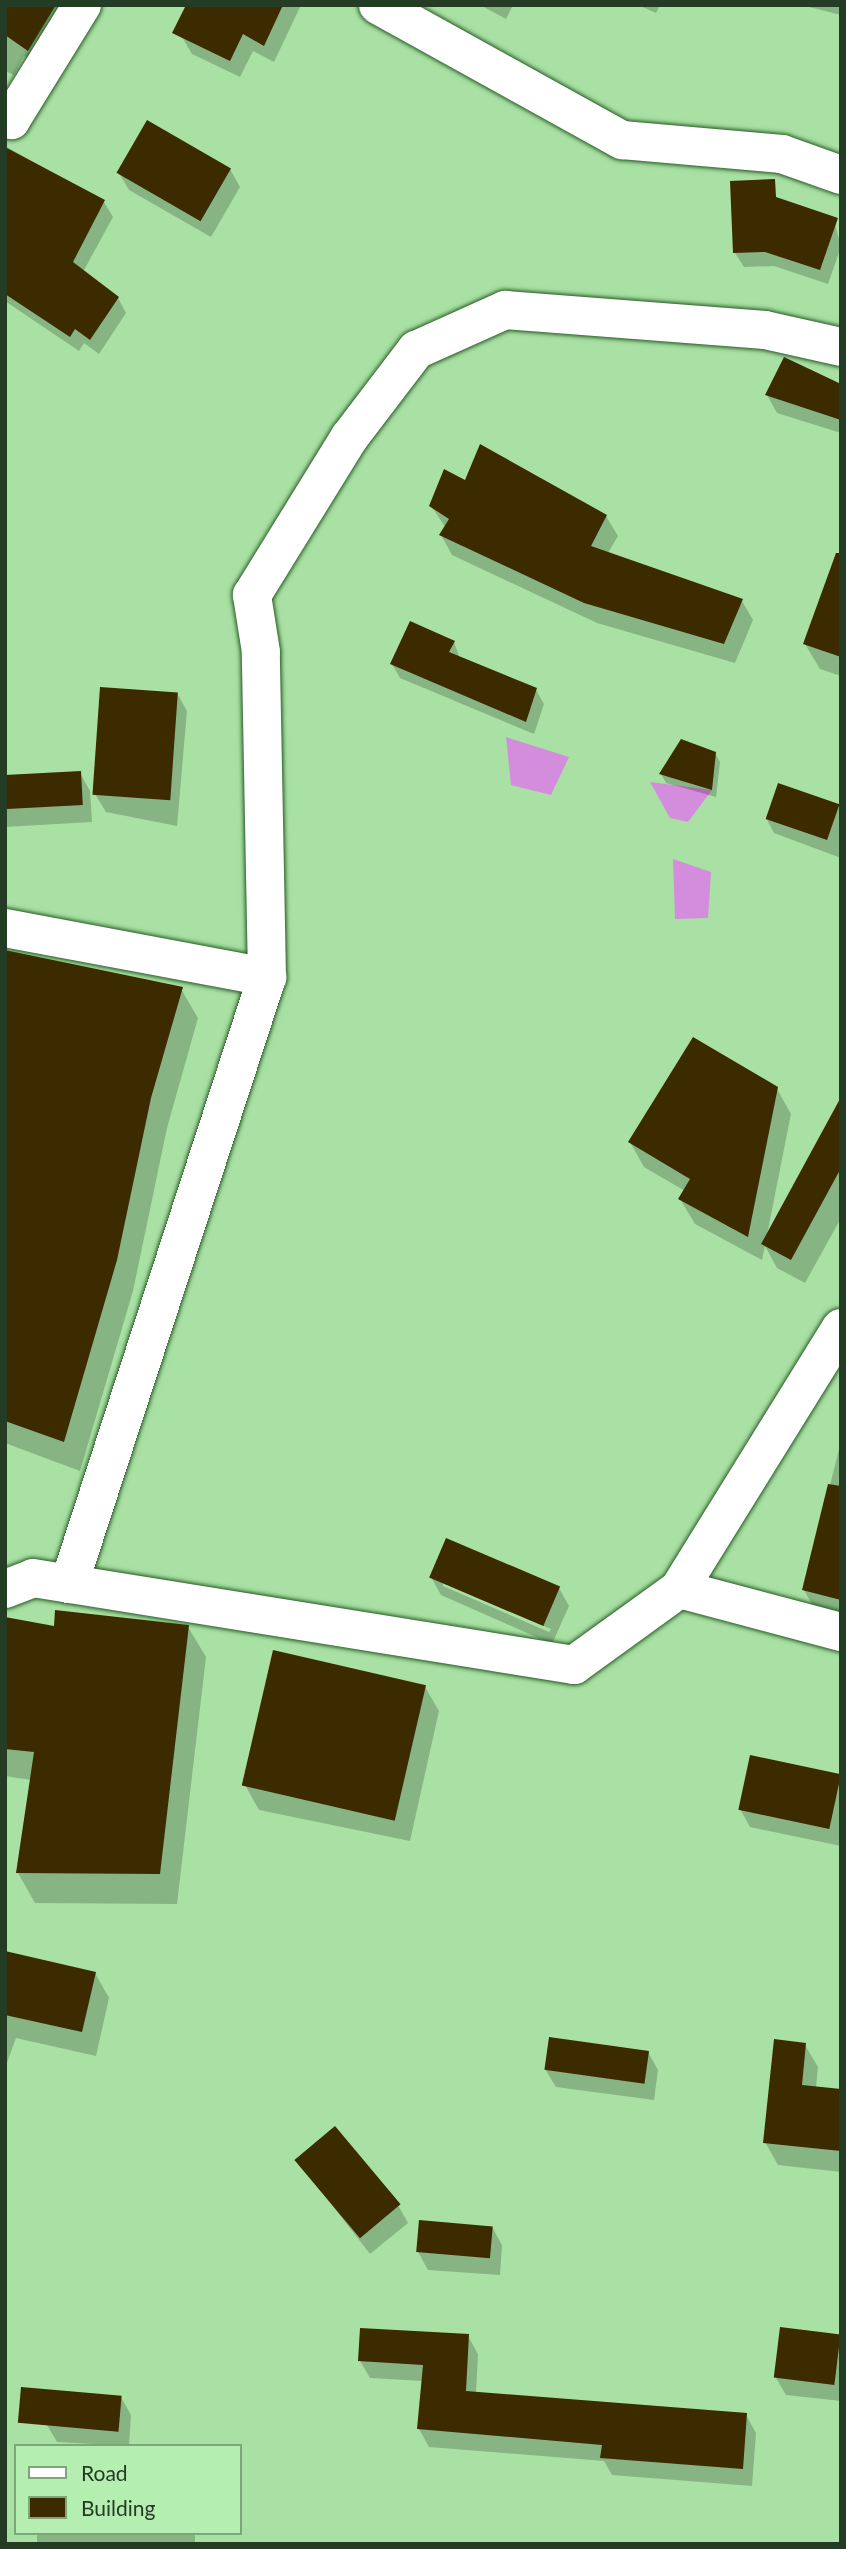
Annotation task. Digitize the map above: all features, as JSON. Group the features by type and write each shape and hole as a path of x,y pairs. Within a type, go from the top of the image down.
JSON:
{"street":[{"path":"5,117 11,120 82,5"},
{"path":"378,5 622,140 782,154 841,175"},
{"path":"69,1584 267,977 261,652 252,595 349,438 416,350 505,310 765,330 841,346"},
{"path":"5,928 267,977"},
{"path":"5,1589 33,1578 574,1665 679,1589 841,1328"},
{"path":"679,1589 841,1632"}],"shaded area":[{"path":"506,737 569,757 551,795 511,785"},
{"path":"650,782 712,790 688,822 670,818"},
{"path":"673,859 711,872 708,918 675,919"}],"building":[{"path":"5,5 56,5 28,51 5,35"},
{"path":"186,5 283,5 264,46 243,34 230,61 172,33"},
{"path":"147,120 231,168 201,221 117,173"},
{"path":"5,147 105,200 73,262 119,297 90,340 75,329 70,337 5,294"},
{"path":"775,179 776,197 838,218 820,270 765,252 733,253 730,181"},
{"path":"784,357 841,384 841,420 765,395"},
{"path":"480,444 607,515 591,546 743,599 724,644 584,603 439,535 449,519 429,506 444,469 465,480"},
{"path":"836,553 841,553 841,657 803,644"},
{"path":"410,621 455,641 449,652 537,688 526,722 390,664"},
{"path":"100,687 178,692 170,800 92,795"},
{"path":"681,739 716,752 712,790 659,774"},
{"path":"81,771 83,805 7,809 5,775"},
{"path":"778,783 839,804 827,840 766,819"},
{"path":"5,950 183,987 151,1098 117,1260 64,1442 5,1421"},
{"path":"693,1037 778,1087 748,1237 678,1199 690,1179 628,1142"},
{"path":"841,1097 841,1168 791,1260 761,1244"},
{"path":"828,1484 841,1486 841,1600 802,1590"},
{"path":"446,1538 560,1586 543,1626 429,1578"},
{"path":"55,1610 189,1625 160,1874 16,1873 34,1752 5,1749 5,1617 54,1626"},
{"path":"273,1650 426,1685 395,1821 242,1785"},
{"path":"750,1755 841,1774 829,1829 738,1810"},
{"path":"5,1951 96,1972 82,2032 5,2015"},
{"path":"549,2037 649,2051 644,2084 544,2070"},
{"path":"774,2039 806,2043 802,2085 841,2089 841,2151 763,2143"},
{"path":"335,2126 401,2204 360,2238 294,2160"},
{"path":"419,2220 493,2226 490,2258 416,2252"},
{"path":"780,2327 841,2334 834,2385 774,2378"},
{"path":"360,2328 469,2334 466,2391 747,2413 743,2469 600,2458 602,2445 417,2429 423,2365 358,2361"},
{"path":"21,2387 122,2396 118,2432 18,2423"}]}
